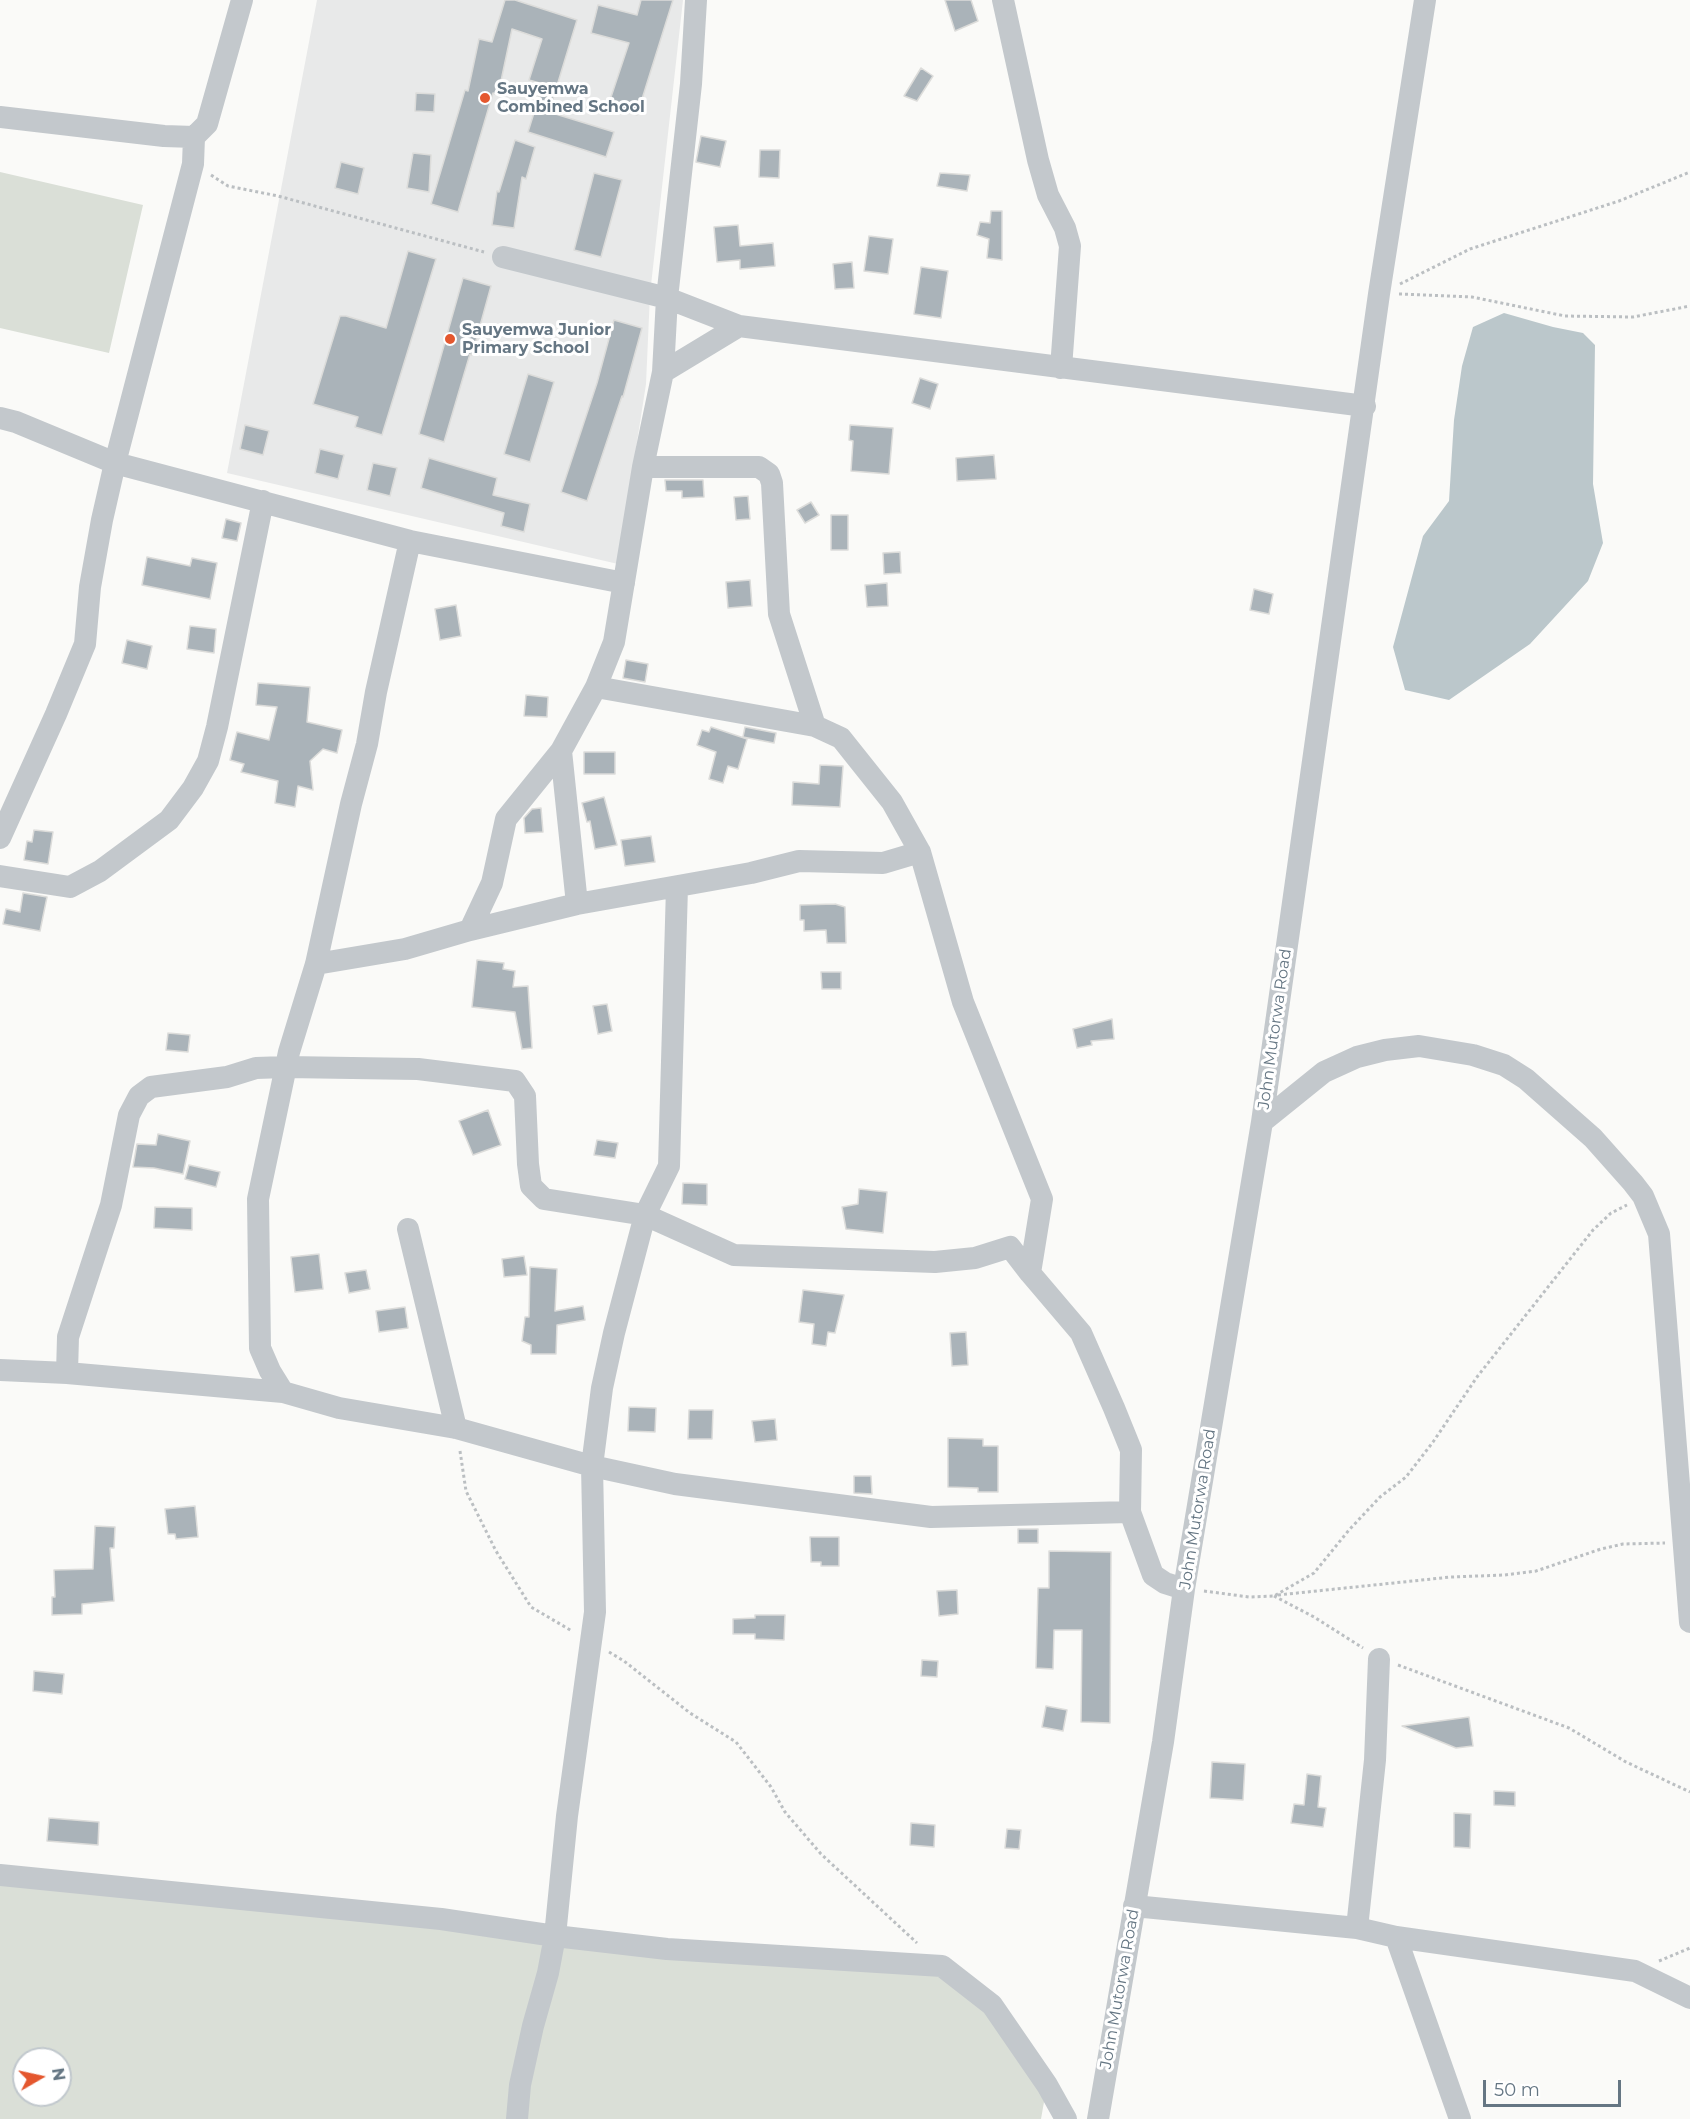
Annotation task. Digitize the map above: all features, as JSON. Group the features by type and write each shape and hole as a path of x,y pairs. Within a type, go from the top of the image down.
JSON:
{"street":[{"path":"0,838 85,644 90,587 115,463 194,164 194,137 207,124 242,0"},
{"path":"470,930 492,883 506,819 561,751 596,687 614,642 663,372 667,298 691,84 696,0"},
{"path":"1003,0 1038,160 1048,195 1065,228 1070,246 1061,368"},
{"name":"John Mutorwa Road","path":"1098,2119 1163,1742 1184,1589 1262,1122 1365,406 1379,294 1425,0"},
{"path":"0,117 164,136 194,137"},
{"path":"503,257 667,298 739,326 1365,406"},
{"path":"663,372 739,326"},
{"path":"0,418 16,422 115,463 410,541 624,583"},
{"path":"644,467 759,467 769,474 772,483 778,614 815,726"},
{"path":"0,876 70,887 100,871 169,820 193,788 208,761 217,727 263,501"},
{"path":"283,1392 260,1348 258,1199 286,1067 316,964 351,804 368,744 376,692 410,541"},
{"path":"596,687 815,726 841,738 892,802 920,852 963,1002 1042,1199 1030,1273"},
{"path":"561,751 577,904"},
{"path":"316,964 405,949 470,930 577,904 751,873 799,861 883,863 920,852"},
{"path":"516,2119 520,2085 555,1936 567,1816 595,1612 591,1466 602,1388 645,1215 669,1166 677,887"},
{"path":"1262,1122 1324,1072 1357,1057 1385,1050 1419,1046 1473,1054 1504,1065 1526,1079 1593,1138 1643,1196 1659,1234 1690,1622"},
{"path":"67,1373 68,1338 111,1205 129,1115 139,1096 151,1087 227,1077 256,1068 286,1067 418,1069 515,1081 525,1096 531,1186 544,1199 645,1215 734,1255 935,1262 975,1258 1010,1247 1081,1333 1131,1450 1130,1512 1153,1575 1165,1583 1184,1589"},
{"path":"408,1229 456,1428"},
{"path":"0,1370 67,1373 283,1392 339,1408 456,1428 591,1466 675,1484 931,1517 1130,1512"},
{"path":"1357,1928 1375,1760 1379,1659"},
{"path":"0,1875 441,1918 555,1936 667,1949 942,1966 992,2005 1047,2085 1066,2119"},
{"path":"1134,1906 1357,1928 1396,1937 1635,1971 1690,1998"},
{"path":"1396,1937 1460,2119"}],"path":[{"path":"194,164 228,186 278,196 503,257"},
{"path":"1379,294 1470,249 1619,201 1690,172"},
{"path":"1379,294 1473,297 1565,316 1633,317 1690,306"},
{"path":"1274,1596 1314,1573 1348,1530 1380,1497 1406,1477 1478,1377 1579,1246 1611,1213 1643,1196"},
{"path":"456,1428 466,1491 496,1551 531,1607 624,1661 690,1713 736,1742 771,1787 785,1812 821,1854 917,1944"},
{"path":"1184,1589 1249,1597 1274,1596 1452,1577 1515,1573 1536,1570 1623,1544 1683,1543"},
{"path":"1274,1596 1314,1617 1379,1659 1569,1728 1626,1762 1690,1792"},
{"path":"1635,1971 1690,1948"}],"shaded area":[{"path":"317,0 683,0 650,294 646,384 618,564 227,473"},
{"path":"0,172 143,205 109,353 0,328"},
{"path":"1504,313 1583,333 1595,345 1593,484 1603,543 1588,581 1530,644 1449,700 1405,690 1393,647 1423,536 1449,501 1454,420 1462,366 1473,327"},
{"path":"0,1875 942,1966 970,1987 1047,2085 1041,2119 0,2119"}],"building":[{"path":"505,0 515,0 577,20 549,112 614,132 606,157 528,132 543,84 529,80 542,39 512,29 498,95 493,93 458,212 431,204 465,90 468,91 479,39 492,42"},
{"path":"641,0 673,0 637,115 608,106 629,43 591,33 598,5 637,15"},
{"path":"945,0 971,0 978,21 955,31"},
{"path":"921,68 933,76 917,101 904,96"},
{"path":"416,93 435,94 434,112 415,111"},
{"path":"701,136 726,141 720,167 696,162"},
{"path":"515,140 535,147 526,179 522,177 514,228 492,225 497,191 499,192"},
{"path":"760,150 780,150 779,178 759,177"},
{"path":"413,153 431,155 429,192 407,188"},
{"path":"341,162 364,168 358,194 335,188"},
{"path":"594,173 622,180 601,257 574,250"},
{"path":"940,173 970,175 967,191 937,186"},
{"path":"991,211 1002,211 1002,260 987,258 989,239 977,235 980,222 990,223"},
{"path":"738,225 740,246 773,243 775,266 740,269 740,260 717,262 714,227"},
{"path":"869,236 893,239 888,274 864,271"},
{"path":"408,251 436,259 382,435 355,427 358,417 313,404 340,316 386,328"},
{"path":"852,262 854,288 835,289 833,264"},
{"path":"921,267 948,271 941,318 914,314"},
{"path":"463,278 491,286 444,442 419,434"},
{"path":"614,320 642,328 623,397 587,501 561,492 597,383"},
{"path":"528,374 554,382 530,462 504,454"},
{"path":"920,378 938,384 930,409 912,403"},
{"path":"245,425 269,431 263,455 240,449"},
{"path":"850,425 893,428 889,474 851,471 853,441 849,440"},
{"path":"320,449 344,455 338,479 315,473"},
{"path":"994,455 996,479 957,481 956,458"},
{"path":"429,458 497,478 493,495 530,504 524,532 501,526 504,513 421,488"},
{"path":"373,463 397,468 390,496 367,490"},
{"path":"665,480 703,480 704,497 682,498 682,491 666,491"},
{"path":"748,496 750,519 736,520 734,497"},
{"path":"811,502 819,515 805,523 797,510"},
{"path":"831,515 848,515 848,550 831,550"},
{"path":"226,519 241,523 237,541 222,538"},
{"path":"900,552 901,573 884,574 883,553"},
{"path":"147,557 190,566 192,558 217,563 210,599 142,585"},
{"path":"750,580 752,606 728,608 726,582"},
{"path":"887,583 888,606 867,607 865,585"},
{"path":"1254,589 1273,594 1269,614 1250,610"},
{"path":"456,605 461,636 440,640 435,609"},
{"path":"190,626 216,629 214,653 187,649"},
{"path":"127,640 152,646 147,669 122,663"},
{"path":"626,660 648,664 645,682 623,678"},
{"path":"258,683 310,687 307,722 342,730 337,753 323,749 310,761 313,790 298,786 295,807 275,803 278,781 241,772 244,764 230,760 237,732 269,740 277,707 256,705"},
{"path":"526,695 548,697 547,717 524,716"},
{"path":"711,727 747,739 738,769 728,766 723,783 709,779 716,752 697,745 702,730 709,732"},
{"path":"745,727 776,733 774,743 743,737"},
{"path":"584,752 615,752 615,774 584,774"},
{"path":"820,765 843,766 840,807 792,805 793,782 819,784"},
{"path":"604,797 617,845 595,849 590,821 587,822 582,803"},
{"path":"541,808 543,832 525,833 524,818 532,809"},
{"path":"34,830 53,832 48,864 24,860 27,841 32,842"},
{"path":"651,836 655,862 625,866 621,840"},
{"path":"23,893 47,897 40,931 3,924 6,909 20,912"},
{"path":"835,904 845,907 846,943 827,943 826,930 804,931 804,920 800,920 800,905"},
{"path":"477,960 504,963 503,969 515,971 513,987 528,986 532,1048 522,1049 515,1012 472,1007"},
{"path":"821,972 841,972 841,989 822,989"},
{"path":"607,1004 612,1031 598,1034 593,1006"},
{"path":"1112,1019 1114,1039 1091,1041 1092,1045 1077,1048 1073,1029"},
{"path":"168,1033 190,1035 188,1052 166,1050"},
{"path":"488,1110 501,1145 473,1155 459,1121"},
{"path":"158,1134 190,1141 183,1174 154,1168 133,1167 137,1144 156,1145"},
{"path":"597,1140 618,1143 615,1158 594,1155"},
{"path":"189,1165 220,1172 216,1187 185,1179"},
{"path":"683,1183 707,1184 707,1205 682,1204"},
{"path":"859,1189 887,1192 883,1233 846,1229 842,1207 858,1204"},
{"path":"155,1207 192,1208 192,1230 154,1228"},
{"path":"319,1254 323,1289 295,1292 291,1257"},
{"path":"524,1256 527,1275 504,1277 502,1259"},
{"path":"530,1267 557,1269 555,1311 583,1306 585,1320 557,1325 556,1354 531,1354 531,1345 522,1341 525,1317 529,1317"},
{"path":"366,1270 370,1289 349,1293 345,1273"},
{"path":"803,1290 844,1295 835,1333 828,1332 826,1346 812,1344 814,1324 799,1322"},
{"path":"405,1307 408,1328 379,1332 376,1311"},
{"path":"966,1332 968,1365 952,1366 950,1333"},
{"path":"629,1407 656,1408 655,1432 628,1431"},
{"path":"689,1410 713,1410 712,1439 688,1439"},
{"path":"775,1419 777,1440 755,1442 752,1421"},
{"path":"948,1438 983,1439 983,1446 998,1446 998,1492 978,1492 978,1488 948,1487"},
{"path":"854,1476 871,1476 872,1494 854,1493"},
{"path":"195,1506 198,1537 176,1539 175,1534 168,1534 165,1509"},
{"path":"95,1526 115,1527 114,1548 110,1548 114,1601 82,1604 82,1614 52,1615 52,1597 55,1597 54,1570 93,1569"},
{"path":"1018,1529 1038,1529 1038,1543 1018,1543"},
{"path":"810,1537 839,1537 839,1566 821,1566 821,1562 811,1562"},
{"path":"1049,1551 1111,1552 1110,1723 1081,1722 1082,1630 1054,1630 1053,1669 1036,1668 1038,1588 1049,1588"},
{"path":"957,1590 958,1614 939,1616 937,1591"},
{"path":"755,1615 785,1615 784,1640 755,1639 755,1634 733,1634 733,1619 755,1618"},
{"path":"922,1660 938,1661 937,1677 921,1676"},
{"path":"34,1671 64,1674 62,1694 33,1691"},
{"path":"1046,1706 1067,1710 1063,1731 1042,1727"},
{"path":"1469,1717 1473,1746 1456,1748 1402,1726"},
{"path":"1212,1762 1245,1764 1243,1800 1210,1798"},
{"path":"1307,1774 1321,1776 1318,1807 1326,1808 1323,1827 1291,1823 1294,1804 1304,1805"},
{"path":"1494,1791 1515,1792 1515,1806 1494,1805"},
{"path":"1454,1813 1471,1814 1470,1848 1454,1847"},
{"path":"49,1818 99,1822 98,1845 47,1841"},
{"path":"911,1823 935,1825 934,1847 910,1845"},
{"path":"1007,1829 1021,1830 1019,1849 1005,1848"}],"place":[{"name":"Sauyemwa Combined School","path":"485,98"},
{"name":"Sauyemwa Junior Primary School","path":"450,339"}]}
